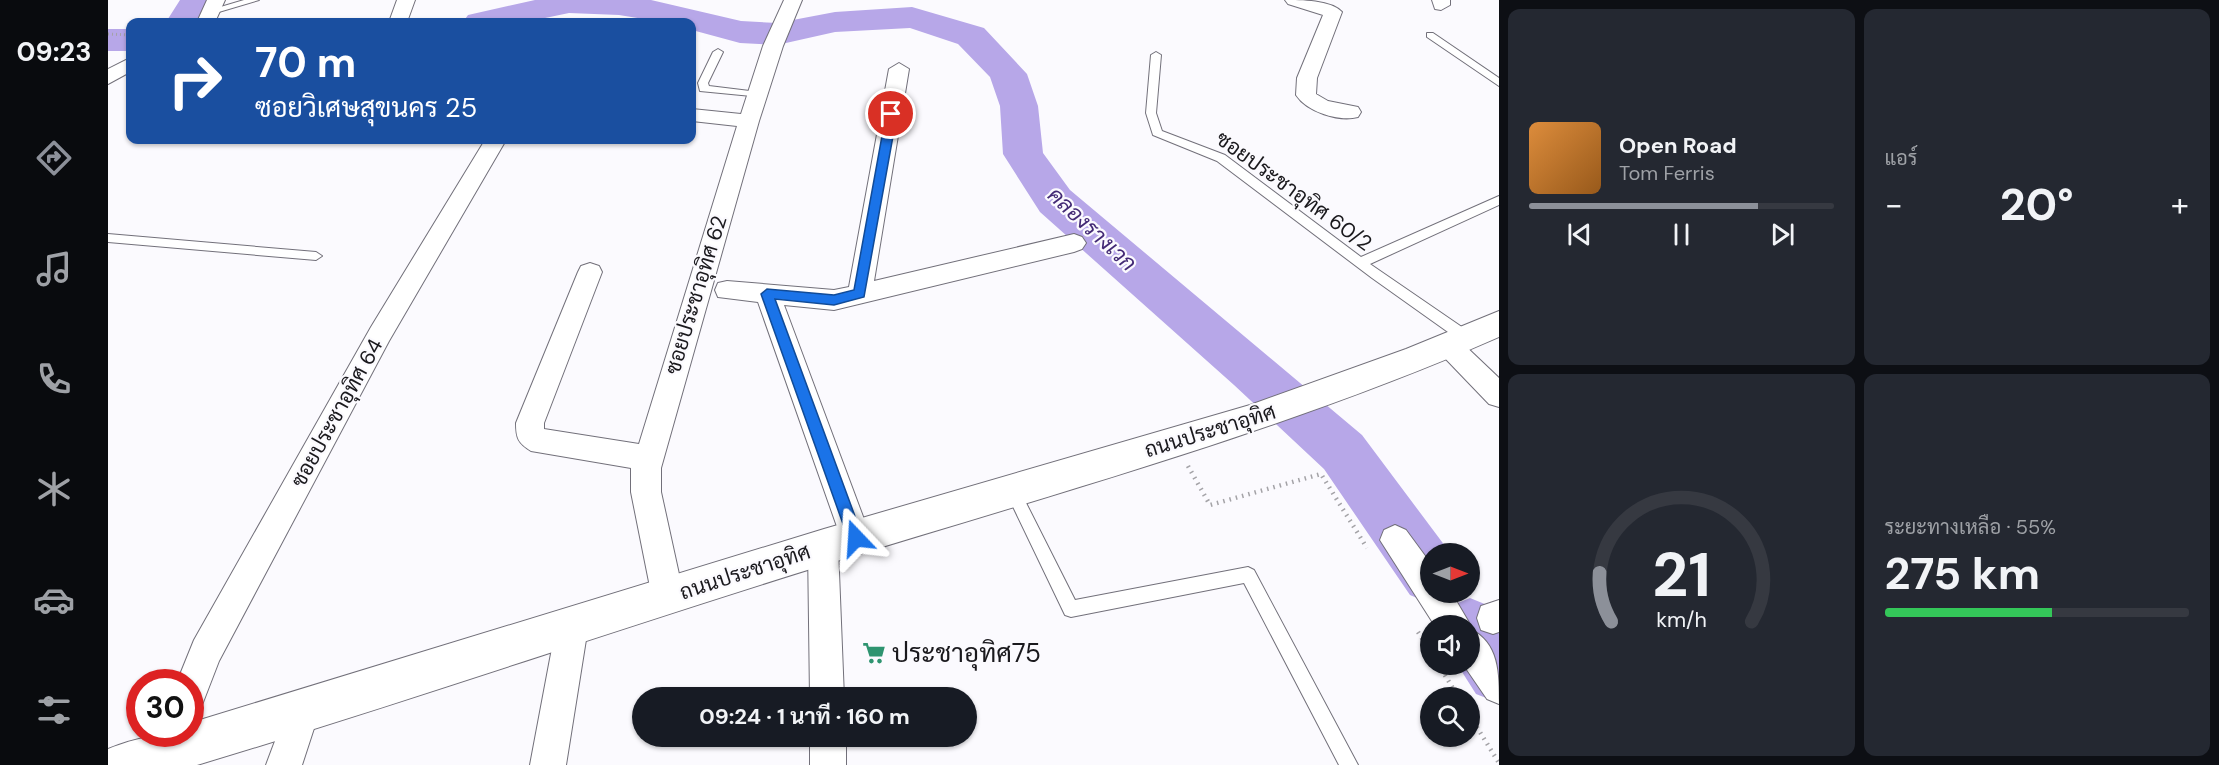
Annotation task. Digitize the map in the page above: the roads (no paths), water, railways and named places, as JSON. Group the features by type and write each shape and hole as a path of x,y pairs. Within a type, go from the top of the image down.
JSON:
{"main road":[{"name":"ถนนประชาอุทิศ","path":"204,736 302,713 839,542 1263,416 1458,342 1499,323"},
{"name":"ถนนประชาอุทิศ","path":"123,765 171,747"}],"street":[{"path":"399,18 406,0"},
{"name":"ซอยประชาอุทิศ 62","path":"668,597 646,492 648,458 748,121 778,35 793,0"},
{"path":"1294,0 1333,12 1307,78 1306,95 1311,101 1321,105 1351,112"},
{"path":"108,78 126,67"},
{"path":"860,294 899,69"},
{"path":"696,116 748,121"},
{"name":"ซอยประชาอุทิศ 64","path":"199,669 206,652 374,344 493,144"},
{"path":"727,290 834,300 1074,243"},
{"path":"590,272 530,423 530,436 541,442 648,458"},
{"path":"767,294 839,542 828,687"},
{"path":"1458,342 1499,396"},
{"path":"1382,547 1420,581"},
{"path":"548,765 572,627"},
{"path":"1480,660 1499,687"},
{"path":"284,765 302,713"},
{"path":"828,747 828,765"}],"lane":[{"path":"211,11 255,0"},
{"path":"1431,35 1499,83"},
{"path":"718,52 703,83 704,89 758,95"},
{"name":"ซอยประชาอุทิศ 60/2","path":"1155,55 1151,114 1157,133 1221,158 1360,263 1458,342"},
{"path":"1360,263 1499,200"},
{"path":"108,238 316,256"},
{"path":"1012,490 1071,609 1248,575 1349,765"}],"waterway":[{"path":"186,18 197,0"},
{"name":"คลองรางเวก","path":"499,18 569,3 619,5 686,18"},
{"name":"คลองรางเวก","path":"696,21 740,32 777,34 835,22 912,17 971,36 1008,74 1019,106 1023,154 1055,201 1252,370 1343,452 1420,560"},
{"name":"คลองรางเวก","path":"108,40 126,40"},
{"name":"คลองรางเวก","path":"1480,643 1499,671"}],"place":[{"name":"ประชาอุทิศ75","path":"874,653"}]}
